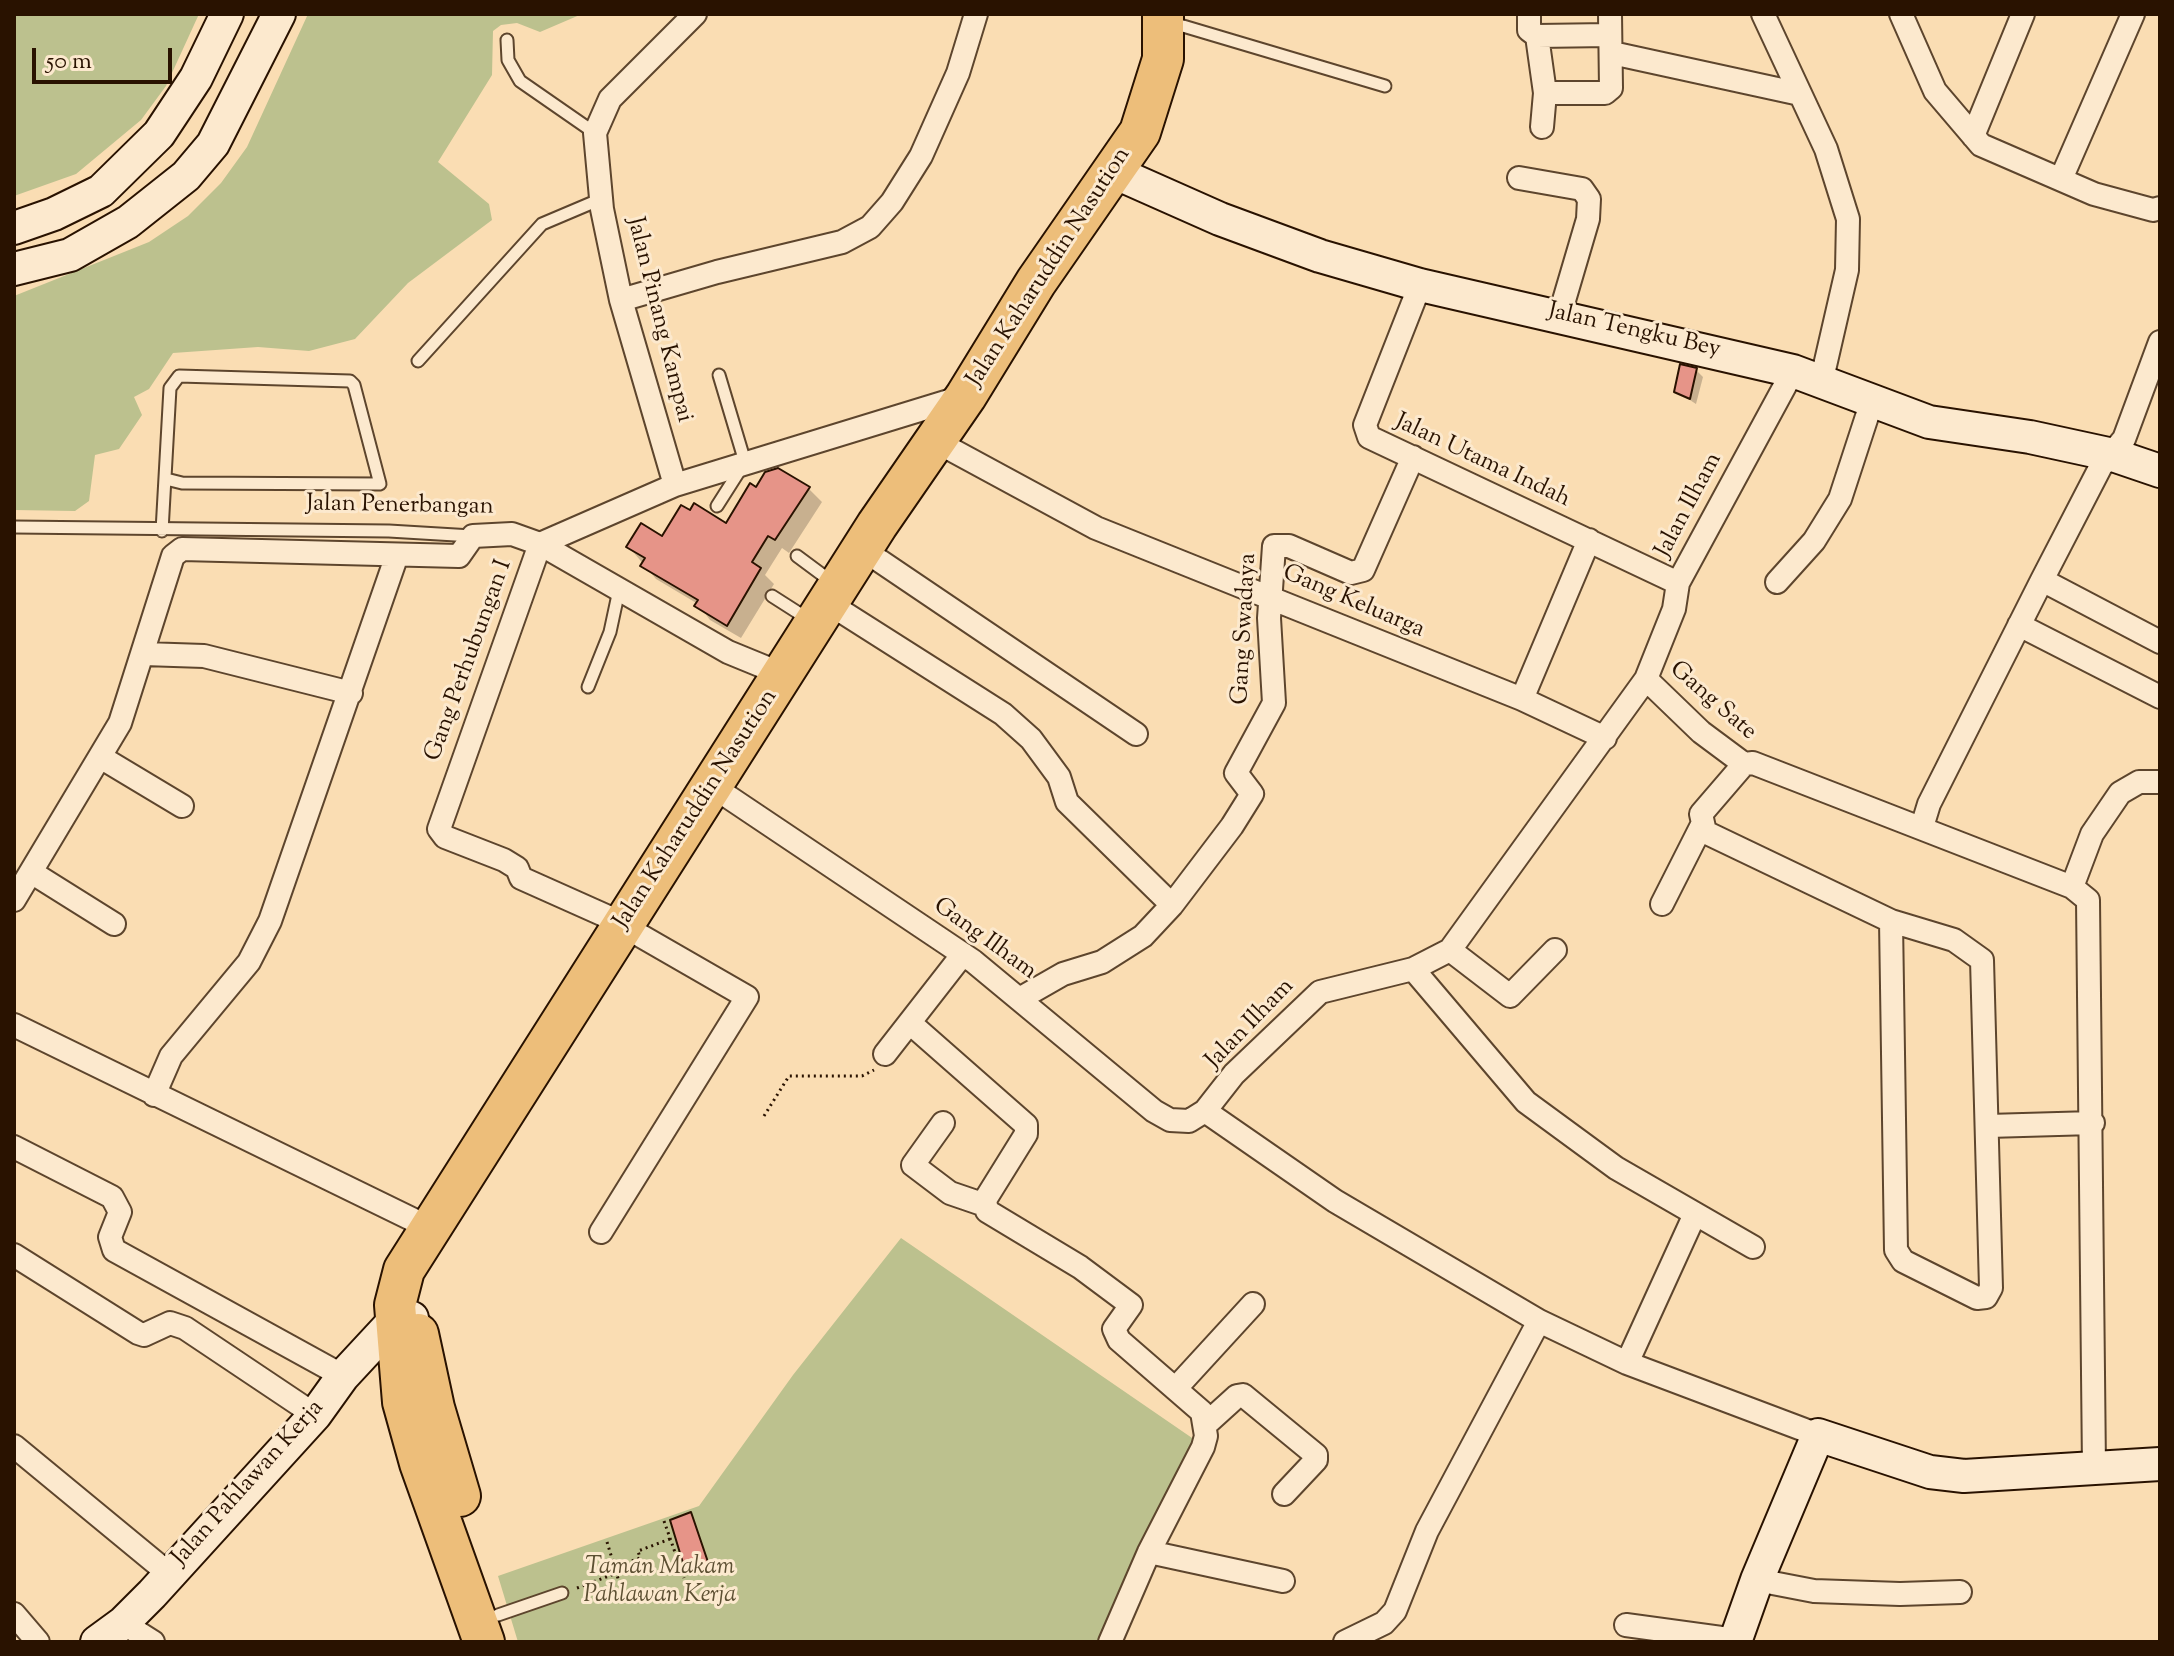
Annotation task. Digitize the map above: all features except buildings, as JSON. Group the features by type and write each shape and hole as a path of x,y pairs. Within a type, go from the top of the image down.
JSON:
{"highway":[{"name":"Jalan Kaharuddin Nasution","path":"496,1633 434,1408 419,1336 407,1318 397,1291 404,1270 724,794 833,608 1123,177 1155,151 1178,82 1176,18"},
{"name":"Jalan Kaharuddin Nasution","path":"833,608 880,561 952,450 973,400"},
{"name":"Jalan Kaharuddin Nasution","path":"407,1318 421,1298 451,1235 632,930 791,678"}],"street":[{"path":"14,228 54,214 101,191 159,134 196,78 227,14"},
{"path":"14,269 70,255 128,222 186,176 213,144 279,14"},
{"path":"595,133 610,99 695,14"},
{"path":"621,300 717,272 842,242 870,227 892,202 921,156 958,73 976,14"},
{"path":"1529,14 1529,30 1537,36 1610,34 1800,94"},
{"name":"Jalan Ilham","path":"1205,1111 1234,1074 1320,992 1413,969 1450,950 1646,679 1674,609 1678,583 1807,377 1847,270 1850,238 1835,169 1763,14"},
{"path":"1973,136 2023,14"},
{"path":"2061,179 2133,14"},
{"path":"1909,21 1935,91 1973,136 1994,154 2094,194 2153,210 2160,208"},
{"path":"1545,93 1605,93 1612,84 1610,34"},
{"path":"1537,36 1545,93 1542,127"},
{"name":"Jalan Pinang Kampai","path":"595,133 601,199 621,300 675,485"},
{"name":"Jalan Tengku Bey","path":"1123,177 1320,256 1420,285 1560,314 1807,377 1929,422 2030,437 2113,455 2160,471"},
{"path":"1519,178 1582,189 1589,199 1588,219 1560,314"},
{"name":"Jalan Utama Indah","path":"1420,285 1365,425 1369,437 1678,583"},
{"path":"1922,827 1929,804 2101,466 2124,439 2160,342"},
{"path":"540,544 675,485 745,462 973,400"},
{"path":"1777,582 1814,541 1840,499 1872,401"},
{"name":"Gang Keluarga","path":"952,450 1096,528 1522,699 1605,738"},
{"name":"Gang Swadaya","path":"1021,998 1063,974 1102,962 1143,936 1172,905 1232,826 1252,794 1236,773 1274,703 1270,596 1275,544 1345,571 1363,570 1413,457"},
{"name":"Jalan Penerbangan","path":"473,536 512,534 540,544 728,652 791,678"},
{"path":"14,900 102,758 120,723 177,551 459,556 473,536"},
{"path":"1522,699 1589,540"},
{"name":"Gang Perhubungan I","path":"540,544 448,796 441,834 504,860 517,868 521,878 632,930"},
{"path":"154,1095 171,1056 249,962 270,921 397,555"},
{"path":"880,561 1136,734"},
{"path":"2042,580 2160,642"},
{"path":"833,608 1003,714 1031,739 1059,777 1067,802 1172,905"},
{"path":"2019,625 2160,697"},
{"path":"144,654 204,656 351,693"},
{"name":"Gang Sate","path":"1646,679 1701,732 1744,764"},
{"path":"102,758 182,806"},
{"path":"1662,904 1701,827 1701,814 1744,764 1768,768 1922,827 2072,887 2088,900 2093,1123 2094,1467"},
{"path":"2072,887 2092,834 2120,793 2139,782 2160,782"},
{"name":"Gang Ilham","path":"724,794 963,954 1021,998 1154,1111 1179,1123 1205,1111"},
{"path":"1701,827 1705,832 1891,921 1954,940 1982,960 1991,1288 1986,1297 1977,1298 1903,1261 1896,1250 1891,921"},
{"path":"31,872 114,924"},
{"path":"601,1232 747,997 632,930"},
{"path":"1450,950 1510,996 1555,950"},
{"path":"885,1054 963,954"},
{"path":"1413,969 1526,1102 1616,1168 1753,1247"},
{"path":"910,1023 1026,1125 1026,1134 985,1205 987,1211 1080,1267 1131,1305 1114,1329 1119,1340 1202,1412 1205,1425 1203,1447 1149,1552 1110,1642"},
{"path":"14,1025 430,1228"},
{"path":"1205,1111 1335,1201 1539,1321 1627,1363 1818,1435 1930,1472 2010,1475 2160,1464"},
{"path":"943,1123 913,1165 950,1193 985,1205"},
{"path":"1988,1126 2093,1123"},
{"path":"14,1147 112,1197 120,1212 110,1237 114,1250 343,1376"},
{"path":"1627,1363 1695,1214"},
{"path":"14,1255 138,1333 147,1334 170,1323 185,1328 315,1415"},
{"path":"1176,1388 1253,1304"},
{"name":"Jalan Pahlawan Kerja","path":"97,1642 123,1623 315,1415 343,1376 407,1318"},
{"path":"1345,1642 1384,1623 1395,1611 1427,1531 1539,1321"},
{"path":"1205,1425 1237,1396 1243,1395 1316,1455 1316,1460 1284,1494"},
{"path":"1626,1625 1736,1641 1757,1580 1818,1435"},
{"path":"14,1446 168,1573"},
{"path":"1149,1552 1283,1581"},
{"path":"1757,1580 1814,1591 1900,1594 1960,1592"},
{"path":"14,1614 38,1642"},
{"path":"123,1623 153,1642"}],"lane":[{"path":"1176,18 1385,86"},
{"path":"507,40 508,60 520,81 595,133"},
{"path":"418,361 542,224 601,199"},
{"path":"717,506 745,462 719,375"},
{"path":"162,531 170,388 175,378 345,379 354,385 380,484 182,483 166,479"},
{"name":"Jalan Penerbangan","path":"14,527 162,531 389,531 473,536"},
{"path":"797,556 833,608"},
{"path":"588,687 610,632 619,590"},
{"path":"772,596 833,608"},
{"path":"496,1633 562,1593"}],"path":[{"path":"764,1116 789,1076 862,1076 873,1072 885,1054"},
{"path":"664,1521 684,1578"},
{"path":"615,1567 640,1558 638,1551 670,1539"},
{"path":"607,1542 626,1605"},
{"path":"562,1593 617,1573"}],"green space":[{"path":"14,14 199,14 166,86 141,120 76,174 14,196"},
{"path":"308,14 582,14 540,32 517,23 501,25 493,31 492,75 438,162 489,204 492,220 408,283 355,339 309,351 258,347 173,353 149,389 134,397 142,415 119,449 95,455 89,501 75,511 14,510 14,296 149,242 188,216 221,183 247,147"},
{"name":"Taman Makam Pahlawan Kerja","path":"901,1238 1195,1440 1103,1642 518,1642 498,1576 699,1506 793,1375"}]}
